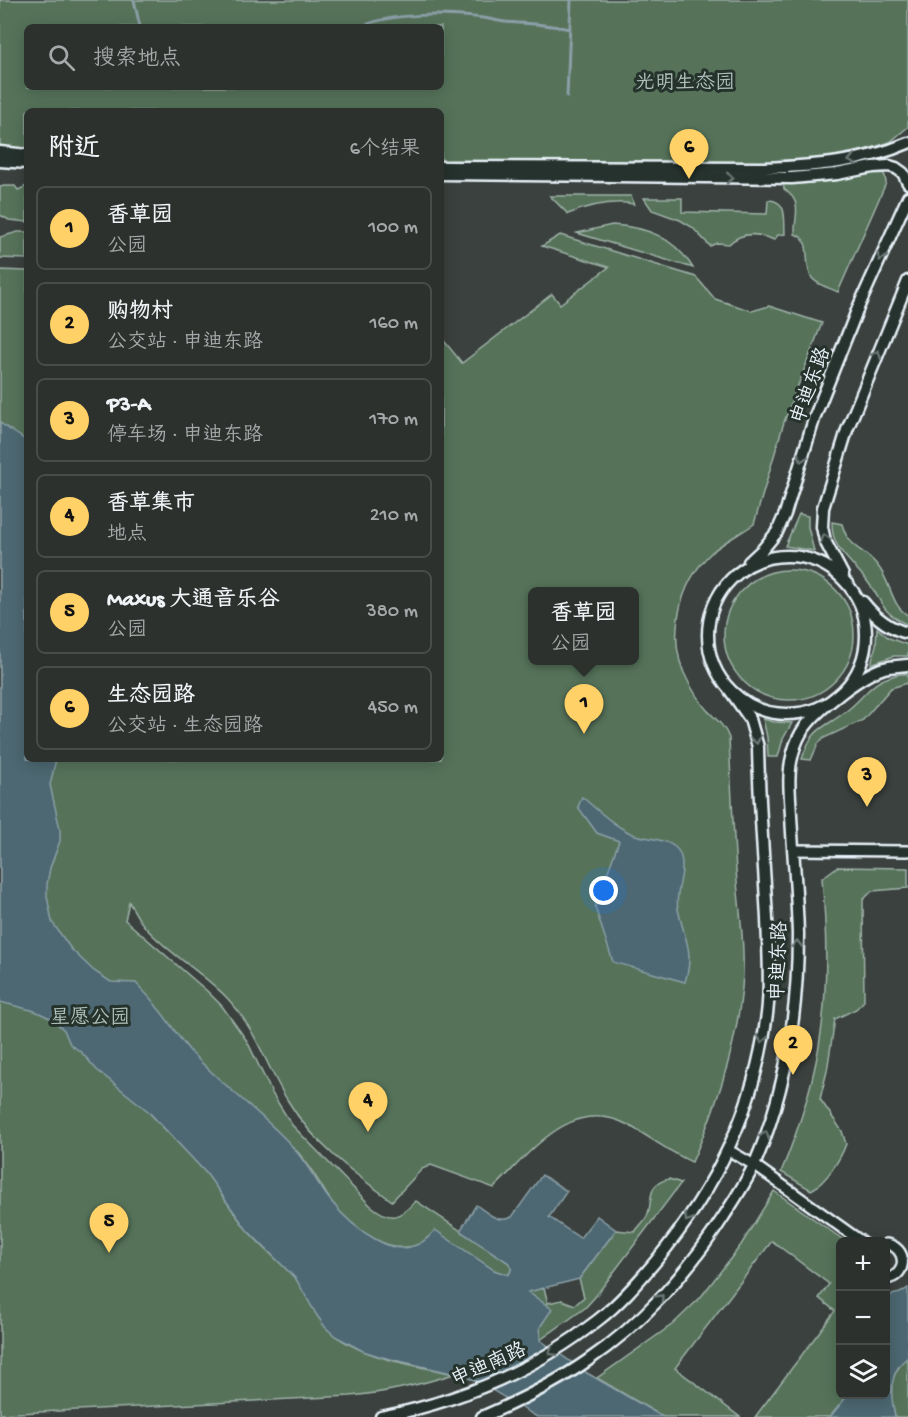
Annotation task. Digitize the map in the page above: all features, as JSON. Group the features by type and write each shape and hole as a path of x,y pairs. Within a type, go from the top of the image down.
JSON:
{"street":[{"path":"444,167 764,168 812,166 869,156 908,143"},
{"path":"0,153 24,155"},
{"path":"0,161 24,163"},
{"path":"444,174 792,178 837,174 881,166 896,168 903,173 908,183"},
{"name":"申迪东路","path":"733,576 763,549 777,532 815,416 858,308 907,200 908,190"},
{"path":"841,694 852,681 864,659 867,635 864,611 825,542 822,527 823,508 847,429 908,281"},
{"path":"908,633 877,616 836,572 817,561 796,555 775,556 754,562 733,576 717,596 709,619 708,644 715,668 729,689 749,704 775,713 801,713 827,704 857,682 878,671 908,665"},
{"name":"申迪东路","path":"600,1319 629,1292 673,1240 701,1199 728,1150 746,1107 759,1057 767,1012 769,970 758,747 750,719 729,689"},
{"name":"申迪东路","path":"482,1417 538,1392 589,1361 649,1309 686,1270 714,1232 754,1164 777,1098 795,1001 798,933 790,792 792,755 805,727 841,694"},
{"path":"793,850 908,851"},
{"path":"728,1150 754,1164 855,1237"},
{"path":"890,1245 905,1253 900,1272 890,1278"},
{"name":"申迪南路","path":"381,1417 414,1410 477,1390 561,1347 600,1319"}],"green space":[{"name":"光明生态园","path":"0,0 908,0 908,127 890,142 837,159 789,163 444,162 444,108 24,108 24,149 0,146"},
{"path":"880,169 885,176 886,183 838,292 817,283 809,272 804,241 795,234 796,204 784,189 783,181"},
{"path":"15,186 18,190 24,187 24,222 9,220 0,215 0,187"},
{"path":"550,196 631,196 634,204 601,204 568,214"},
{"path":"644,198 682,198 682,212 767,214 768,200 774,201 779,203 784,211 785,234 778,235 774,240 750,234 739,237 729,244 717,243 710,246 692,227 652,210"},
{"path":"612,225 648,231 668,241 686,257 693,268 577,233"},
{"path":"24,232 24,259 0,258 0,237"},
{"name":"星愿公园","path":"560,235 696,277 715,299 752,311 769,306 822,323 784,422 754,524 717,548 700,565 683,596 679,614 677,632 682,667 697,697 723,726 729,738 743,959 739,1011 730,1055 710,1120 692,1162 628,1125 607,1118 588,1117 553,1132 494,1188 431,1165 422,1169 392,1201 349,1168 309,1130 288,1101 254,1036 238,1011 219,990 155,938 141,922 129,902 125,920 222,1006 247,1041 273,1095 292,1125 370,1205 383,1214 394,1216 404,1212 416,1201 509,1263 511,1271 508,1275 502,1274 429,1238 416,1245 402,1247 388,1245 374,1239 360,1230 337,1209 312,1170 296,1150 285,1142 148,1111 207,1174 250,1233 295,1278 330,1331 350,1345 378,1356 454,1374 402,1388 350,1396 0,1414 0,270 24,271 24,762 444,762 444,341 462,363 552,294 560,304 609,267 542,246"},
{"path":"799,514 808,516 808,527 814,551 785,546"},
{"path":"832,522 842,524 849,540 875,562 884,575 898,607 908,615 908,625 887,611 867,581 839,548"},
{"path":"789,570 814,575 835,589 849,610 854,635 849,660 835,681 814,695 789,700 764,695 743,681 729,660 724,635 729,610 743,589 764,575"},
{"path":"877,628 889,638 908,645 908,656 894,656 871,664 876,645"},
{"path":"900,674 908,674 908,683 891,688 863,720 824,738 818,744 811,760 802,759 811,739 821,728 850,708 876,683"},
{"path":"763,719 792,723 783,739 778,757 768,757"},
{"path":"837,867 908,868 908,888 872,891 863,900 864,1001 856,1009 835,1019 820,1099 842,1131 846,1144 832,1170 817,1187 811,1190 781,1172 796,1134 816,1062 825,993 826,956 822,878"},
{"path":"669,1179 681,1183 595,1297 585,1308 540,1340 540,1327 545,1318 527,1292 544,1288 548,1303 562,1300 575,1305 584,1297 579,1279 616,1230 635,1232 647,1216 653,1189 661,1181"},
{"path":"774,1191 839,1237 836,1237 836,1399 845,1399 830,1417 755,1417 835,1311 819,1298 829,1284 772,1241 675,1368 740,1417 663,1417 597,1378 673,1324 700,1298 741,1245"},
{"path":"908,1357 908,1417 895,1417 892,1384 897,1370"}],"water":[{"path":"0,423 24,439 24,762 55,762 50,785 60,829 60,841 47,884 52,922 71,949 94,971 111,982 136,983 155,1004 190,1051 290,1144 335,1206 356,1227 375,1239 392,1246 408,1248 422,1242 435,1230 494,1270 508,1275 511,1269 509,1263 460,1231 476,1205 498,1218 512,1217 542,1175 567,1191 549,1217 580,1238 597,1216 616,1230 579,1279 528,1292 552,1309 540,1327 540,1340 587,1373 663,1417 537,1417 477,1381 363,1351 335,1336 316,1314 296,1279 247,1230 206,1173 148,1111 97,1070 82,1053 70,1044 64,1030 52,1019 35,1011 0,1002"},
{"path":"582,797 621,828 635,835 667,842 680,854 682,868 677,903 689,953 685,982 613,962 595,907 619,841 597,833 578,807"},
{"path":"908,1288 908,1357 897,1369 892,1384 895,1417 830,1417 845,1399 890,1399 890,1295"}],"waterway":[{"path":"134,0 139,24"},
{"path":"567,96 571,0"},
{"path":"368,24 388,19 437,15 483,18 569,29"}],"place":[{"name":"生态园路","path":"689,179"},
{"name":"香草园","path":"584,734"},
{"name":"P3-A","path":"867,807"},
{"name":"购物村","path":"793,1075"},
{"name":"香草集市","path":"368,1132"},
{"name":"Maxus 大通音乐谷","path":"109,1253"}]}
